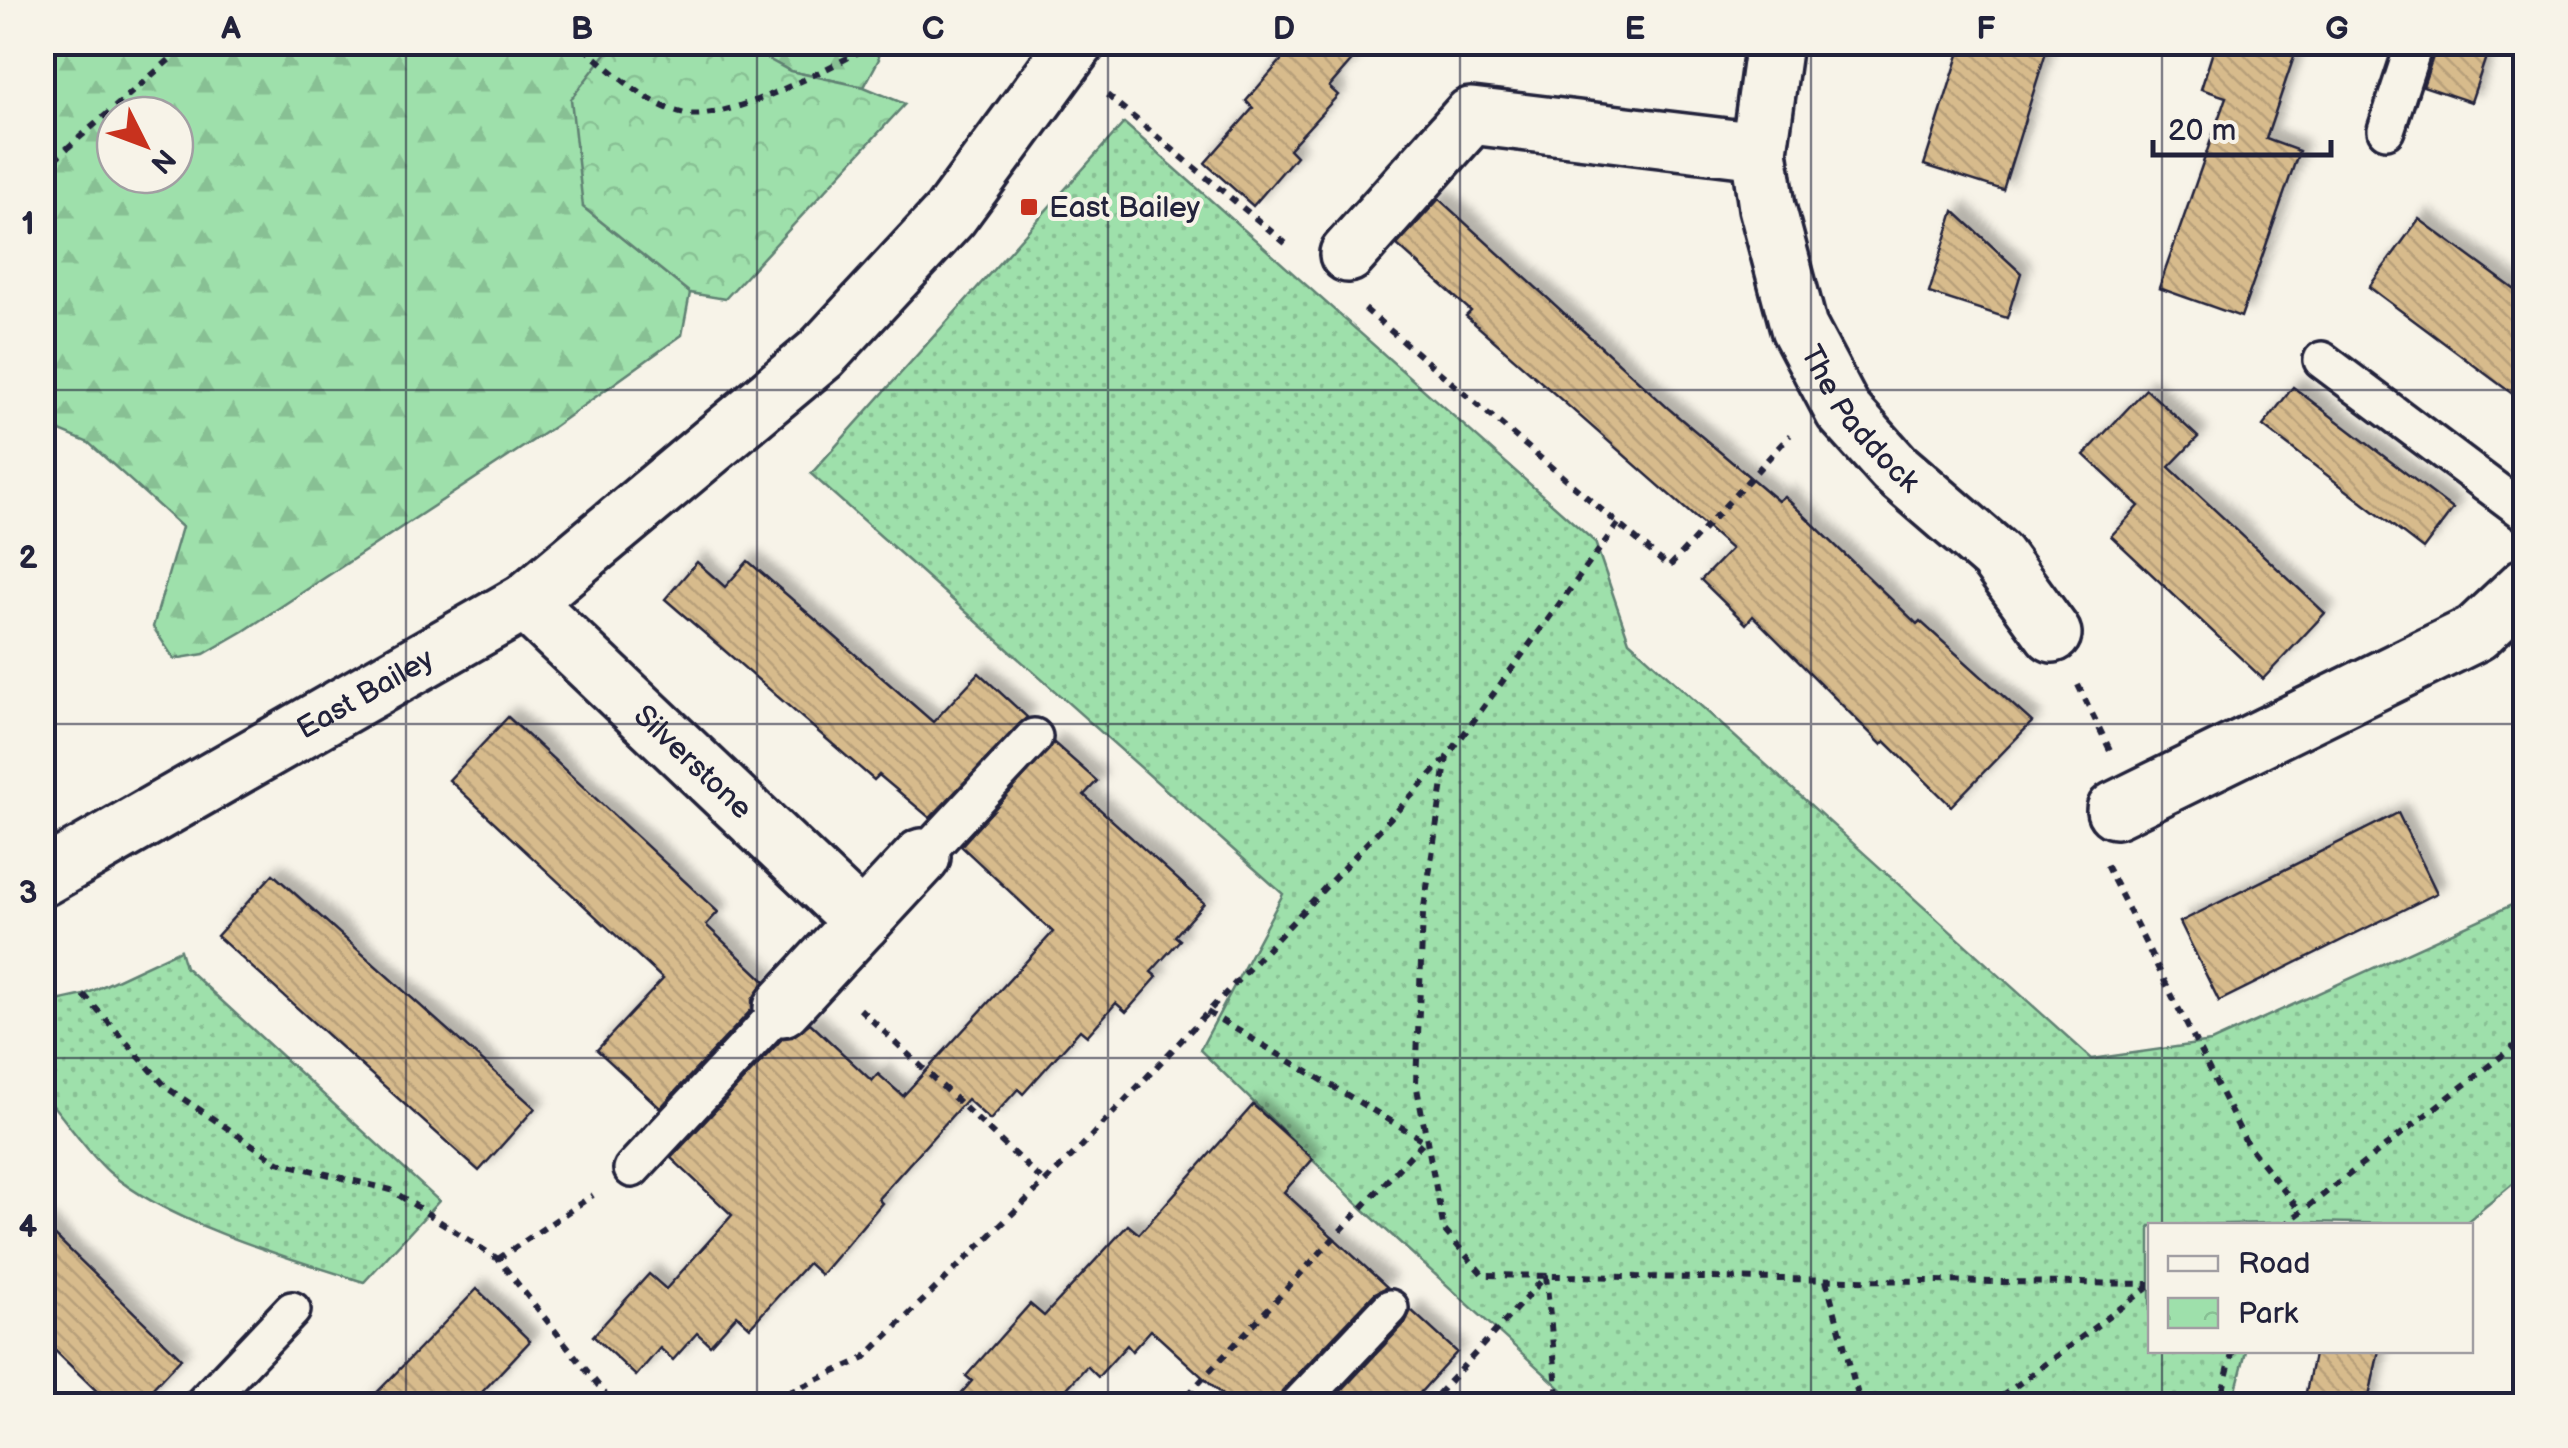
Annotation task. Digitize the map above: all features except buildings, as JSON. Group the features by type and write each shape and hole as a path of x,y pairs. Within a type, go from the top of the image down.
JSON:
{"street":[{"name":"The Paddock","path":"1774,42 1759,151 1767,207 1799,328 1843,411 1894,468 1996,556 2053,634"},
{"name":"East Bailey","path":"42,878 526,602 821,354 950,214 1070,50"},
{"path":"1334,270 1471,116 1759,151"},
{"path":"2124,806 2476,633 2526,586"},
{"name":"Silverstone","path":"526,602 862,922"},
{"path":"800,989 922,857"}],"lane":[{"path":"2386,130 2415,42"},
{"path":"2322,360 2526,513"},
{"path":"922,857 1034,737"},
{"path":"632,1169 800,989"},
{"path":"1298,1406 1390,1308"},
{"path":"200,1406 292,1310"}],"path":[{"path":"42,170 190,42"},
{"path":"584,48 644,96 684,114 751,103 878,42"},
{"path":"1070,50 1334,270 1669,567 1832,389"},
{"path":"760,1406 863,1359 1045,1183 1447,757 1618,524"},
{"path":"2053,634 2124,806 2094,820 2106,864 2247,1144 2300,1212"},
{"path":"1447,757 1423,914 1416,1083 1444,1230 1483,1275 2148,1285"},
{"path":"800,989 1045,1183"},
{"path":"84,995 166,1088 278,1162 391,1190 498,1259 610,1400 632,1406"},
{"path":"1207,1012 1424,1140"},
{"path":"2287,1223 2526,1037"},
{"path":"1194,1406 1186,1398 1424,1140"},
{"path":"498,1259 632,1169"},
{"path":"1427,1406 1546,1276"},
{"path":"1546,1276 1559,1406"},
{"path":"1826,1280 1862,1406"},
{"path":"1988,1406 2148,1286"},
{"path":"2219,1406 2232,1353"}],"green space":[{"path":"737,42 790,71 864,87 905,104 725,299 690,293 583,207 571,99 607,52 628,43"},
{"path":"42,43 628,43 607,52 583,207 690,293 682,335 555,426 204,654 174,659 153,627 182,527 89,443 43,424"},
{"path":"738,43 873,43 879,59 864,87 790,71"},
{"path":"1124,123 1595,542 1629,641 2092,1059 2211,1042 2516,903 2526,913 2525,1174 2465,1223 2148,1223 2148,1353 2245,1353 2232,1405 1579,1405 1363,1209 1200,1050 1283,894 811,474"},
{"path":"180,950 185,967 439,1201 364,1282 195,1223 133,1190 85,1147 49,1101 43,1089 43,1004 84,995"}],"place":[{"name":"East Bailey","path":"1029,207"}]}
